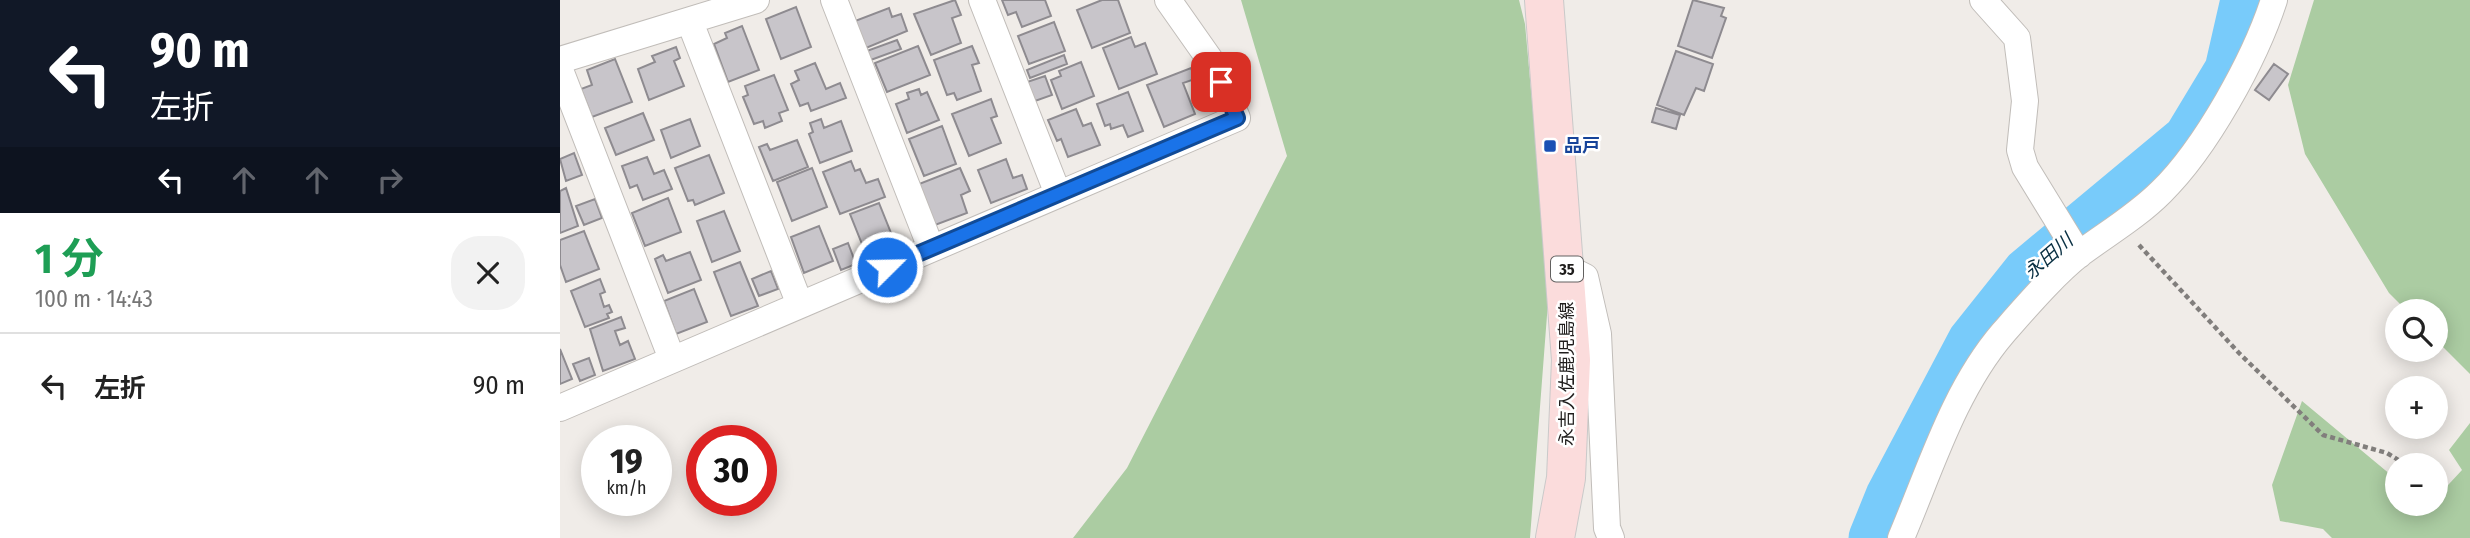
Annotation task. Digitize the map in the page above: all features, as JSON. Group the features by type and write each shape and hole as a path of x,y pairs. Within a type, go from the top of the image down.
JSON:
{"main road":[{"name":"永吉入佐鹿児島線","path":"1544,0 1567,268 1571,360 1566,478 1555,538"}],"street":[{"path":"560,60 755,0"},
{"path":"834,0 931,248"},
{"path":"982,0 1058,194"},
{"path":"560,408 1237,118 1213,64 1168,0"},
{"path":"1983,0 2017,38 2025,101 2020,150 2035,186 2075,249"},
{"path":"1902,538 1953,414 2001,335 2075,249 2122,226 2163,190 2199,144 2261,39 2274,0"},
{"path":"690,22 800,305"},
{"path":"560,70 672,359"},
{"path":"1567,268 1585,277 1598,334 1607,528 1611,538"}],"path":[{"path":"2122,226 2239,353 2323,435 2387,453"}],"green space":[{"path":"1241,0 1519,0 1525,24 1549,289 1530,538 1073,538 1127,468 1287,156"},
{"path":"2314,0 2470,0 2470,374 2448,352 2448,299 2395,299 2389,293 2305,154 2288,85"},
{"path":"2302,401 2385,470 2385,516 2448,516 2448,485 2462,470 2449,450 2470,423 2470,538 2332,538 2323,529 2280,521 2272,485"}],"building":[{"path":"955,0 961,15 952,18 961,43 931,55 914,14"},
{"path":"1002,0 1045,0 1051,16 1022,27 1016,12 1008,15"},
{"path":"1102,0 1118,0 1130,33 1092,48 1077,10"},
{"path":"1693,0 1724,8 1721,16 1726,18 1712,58 1678,46"},
{"path":"796,7 811,47 781,59 766,19"},
{"path":"889,8 892,17 901,14 907,31 866,48 855,21"},
{"path":"1054,22 1065,51 1029,64 1018,36"},
{"path":"742,26 759,70 728,82 714,44 727,38 725,33"},
{"path":"1131,37 1135,47 1145,43 1157,74 1119,89 1103,48"},
{"path":"897,40 901,49 868,61 864,52"},
{"path":"918,46 930,75 887,92 875,63"},
{"path":"972,46 979,63 972,65 981,91 957,100 954,93 947,95 934,60"},
{"path":"676,47 680,58 674,61 684,86 649,100 638,69 655,62 652,56"},
{"path":"1676,51 1713,64 1704,91 1696,88 1684,115 1657,105"},
{"path":"1064,55 1067,64 1030,78 1027,70"},
{"path":"615,59 632,102 592,117 581,89 592,85 587,70"},
{"path":"1081,62 1094,96 1062,109 1051,80 1061,76 1059,71"},
{"path":"815,63 826,89 840,83 846,98 811,111 808,103 800,106 791,84 799,80 795,71"},
{"path":"2274,64 2288,74 2269,100 2255,90"},
{"path":"1191,68 1195,79 1183,83 1195,114 1164,127 1147,85"},
{"path":"774,75 788,110 779,113 782,121 765,128 763,121 754,124 743,97 748,95 745,86"},
{"path":"1045,76 1052,95 1035,101 1027,82"},
{"path":"919,89 921,95 927,92 939,120 907,133 896,104 909,99 907,93"},
{"path":"1128,92 1143,131 1128,137 1123,125 1111,129 1110,124 1105,126 1097,104"},
{"path":"991,99 997,116 991,118 1001,143 969,156 952,114"},
{"path":"1656,108 1680,115 1676,129 1652,122"},
{"path":"1076,109 1083,126 1091,123 1100,145 1068,157 1061,139 1057,141 1048,120"},
{"path":"643,113 654,140 616,155 605,128"},
{"path":"690,119 700,146 671,158 661,130"},
{"path":"821,119 824,128 841,121 852,151 820,163 809,134 813,132 810,123"},
{"path":"942,126 956,164 924,176 909,139"},
{"path":"797,140 808,167 773,181 759,147 767,144 770,150"},
{"path":"574,153 582,175 566,181 560,159"},
{"path":"709,155 724,193 695,205 693,200 688,201 675,168"},
{"path":"647,157 654,174 664,170 672,189 643,200 637,185 630,188 622,166"},
{"path":"1006,159 1013,178 1022,175 1027,189 991,203 978,170"},
{"path":"851,161 855,171 860,169 866,183 878,179 885,197 840,214 823,172"},
{"path":"812,168 827,207 792,221 777,182"},
{"path":"960,168 970,191 961,195 967,213 935,225 919,184"},
{"path":"566,188 578,226 560,233 560,191"},
{"path":"668,198 681,232 645,246 632,213"},
{"path":"595,199 602,218 584,225 576,206"},
{"path":"879,203 893,238 864,249 850,214"},
{"path":"724,211 740,251 712,262 697,221"},
{"path":"819,226 833,261 804,273 791,237"},
{"path":"584,231 599,269 566,282 560,265 560,240"},
{"path":"848,243 856,264 841,270 833,249"},
{"path":"690,252 701,280 668,293 655,259 663,255 666,261"},
{"path":"740,262 758,306 731,316 714,272"},
{"path":"771,271 778,289 759,296 752,279"},
{"path":"600,279 605,292 600,294 604,307 609,305 612,312 607,314 609,318 585,327 571,291"},
{"path":"694,289 707,322 676,334 664,301"},
{"path":"621,317 625,328 615,331 620,345 628,341 635,359 603,371 590,329"},
{"path":"560,349 572,379 560,384"},
{"path":"589,358 595,375 580,381 573,364"}],"waterway":[{"name":"永田川","path":"1873,538 1890,496 1972,341 2027,272 2188,138 2229,70 2245,0"}],"place":[{"name":"品戸","path":"1550,146"}],"route":[{"path":"887,267 1237,118 1221,82"}]}
